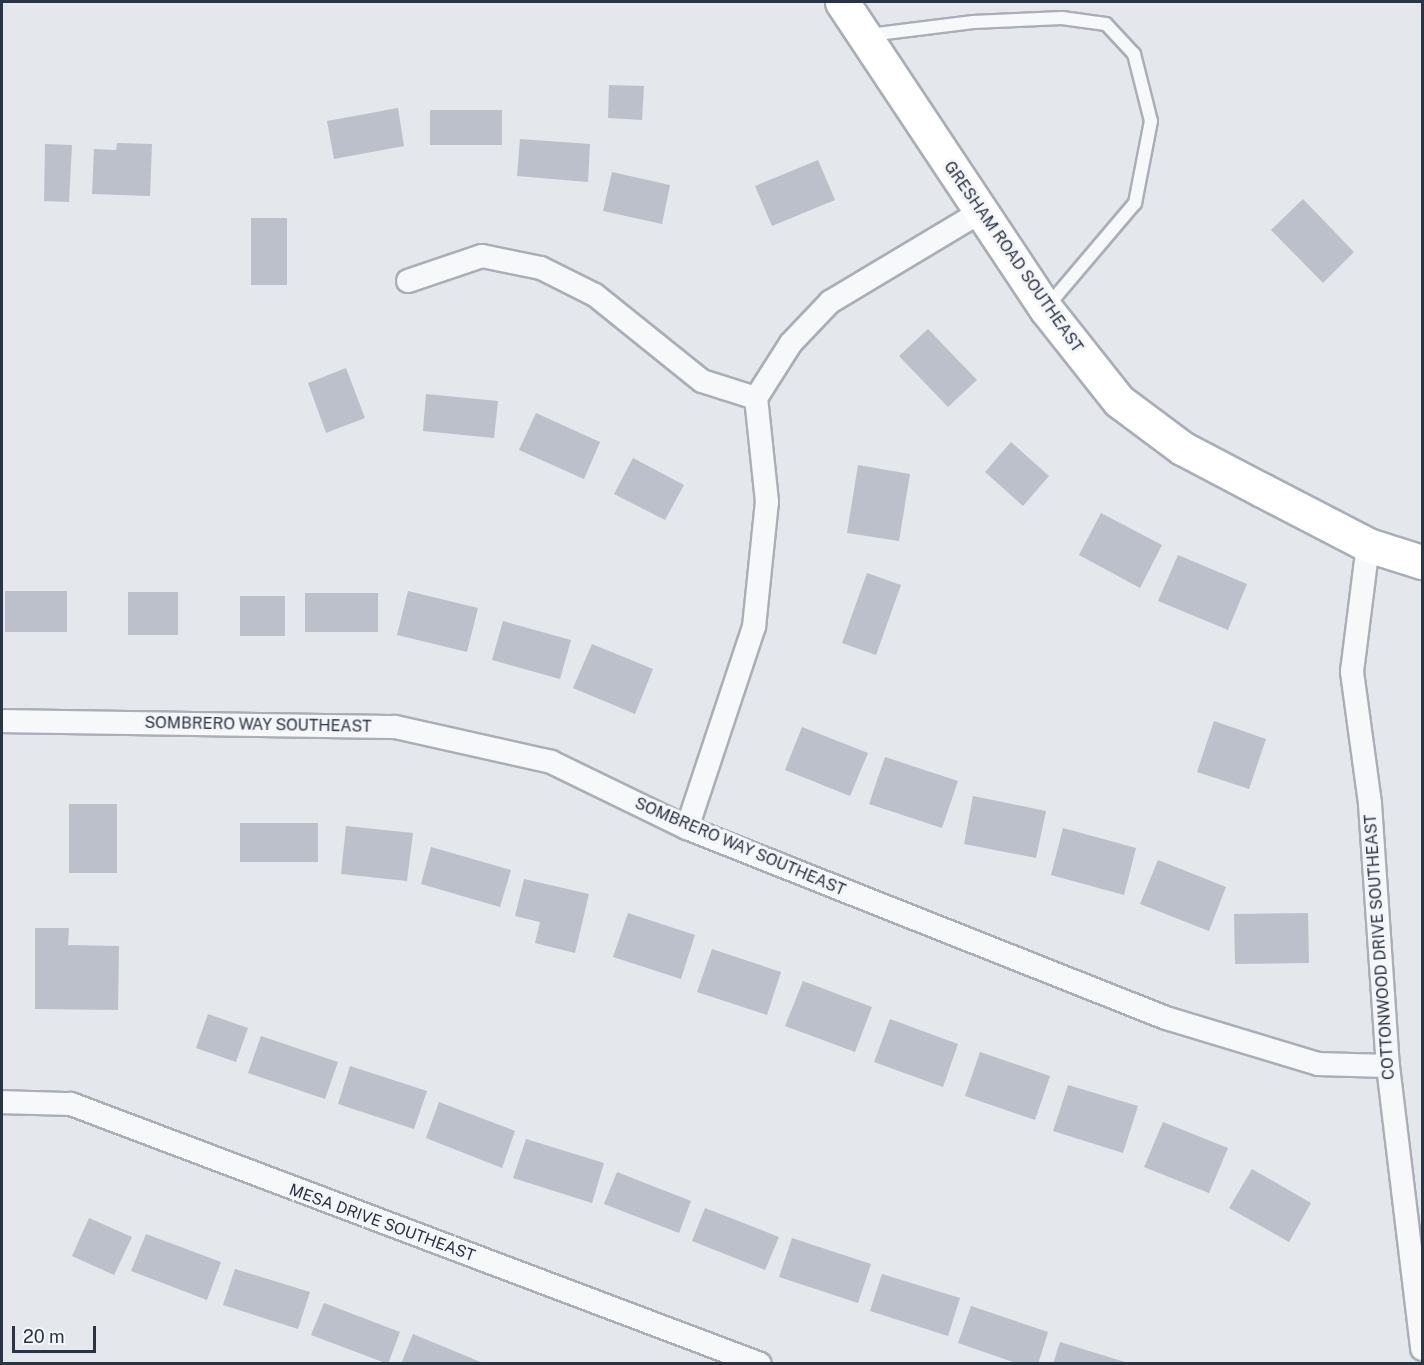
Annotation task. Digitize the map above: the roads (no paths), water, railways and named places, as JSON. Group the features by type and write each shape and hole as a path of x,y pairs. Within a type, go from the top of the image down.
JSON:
{"street":[{"name":"GRESHAM ROAD SOUTHEAST","path":"842,2 979,213 1046,309 1119,401 1173,441 1368,545 1422,562"},
{"path":"687,828 754,627 766,502 756,398 791,343 830,302 979,213"},
{"path":"408,281 482,256 542,267 595,295 702,381 756,398"},
{"name":"COTTONWOOD DRIVE SOUTHEAST","path":"1368,545 1352,672 1370,804 1388,1066 1422,1349"},
{"name":"SOMBRERO WAY SOUTHEAST","path":"2,721 395,727 551,762 687,828 1166,1018 1318,1064 1388,1066"},
{"name":"MESA DRIVE SOUTHEAST","path":"2,1102 71,1104 760,1364"}],"lane":[{"path":"865,36 974,22 1062,18 1106,24 1134,54 1151,121 1135,203 1046,309"}]}
